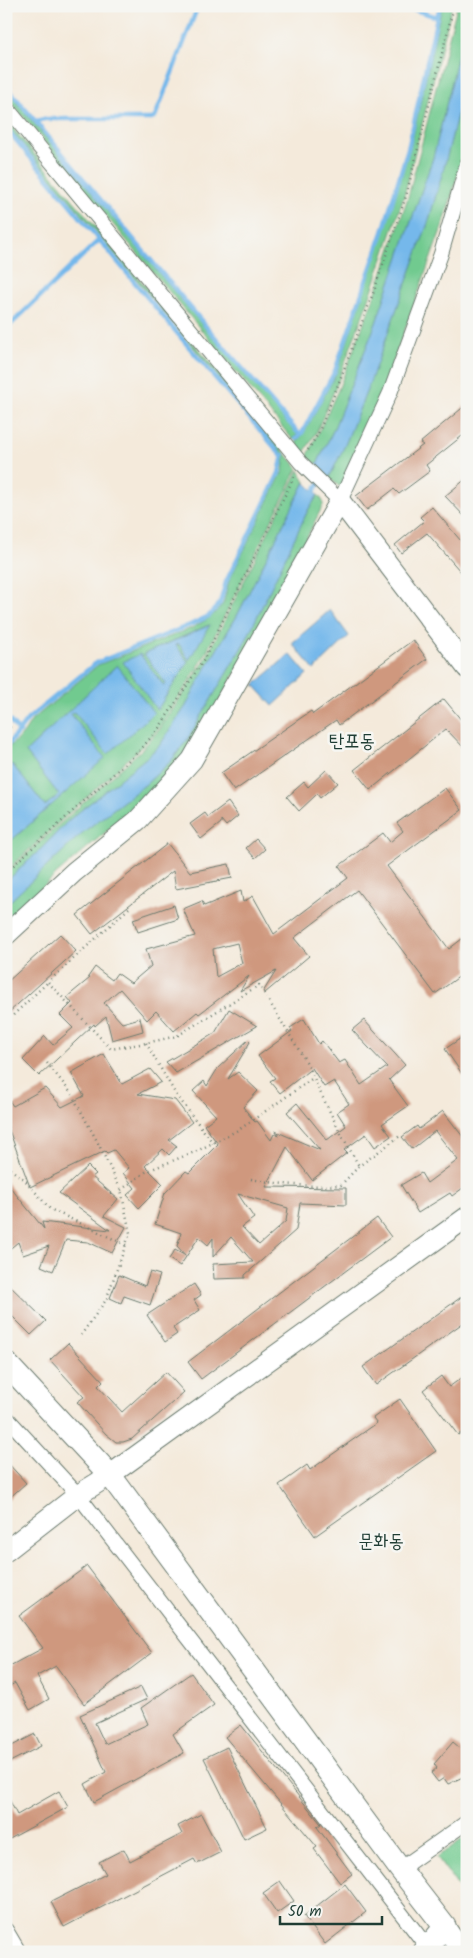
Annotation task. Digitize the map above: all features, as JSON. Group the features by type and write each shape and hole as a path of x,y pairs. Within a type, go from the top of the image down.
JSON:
{"main road":[{"path":"6,1363 110,1475 400,1869 445,1927 426,1950"}],"street":[{"path":"6,107 306,467 332,494 467,668"},
{"path":"6,935 74,872 138,820 192,760 332,494 390,393 441,254 467,164"},
{"path":"6,1551 78,1495 110,1475 464,1225"},
{"path":"6,1417 78,1495 426,1950"},
{"path":"400,1869 467,1822"},
{"path":"445,1927 462,1952"},
{"path":"6,1930 20,1952"}],"path":[{"path":"6,872 140,750 160,728 203,661 306,467 378,282 406,196 454,6"},
{"path":"6,724 12,729"},
{"path":"6,1022 129,908"},
{"path":"48,982 111,1049 146,1044 177,1036 259,985 310,1068 313,1078 340,1132 360,1166"},
{"path":"146,1044 175,1093 213,1143"},
{"path":"47,1063 71,1093 98,1141 121,1190 130,1233 106,1300 81,1335"},
{"path":"121,1190 147,1171 213,1143 240,1129 313,1078"},
{"path":"252,1179 285,1185 317,1186 341,1184 360,1166 400,1136"},
{"path":"6,1166 25,1180 50,1209 126,1244"}],"green space":[{"path":"442,6 452,6 404,196 372,291 335,389 316,433 304,453 296,443 304,433 337,372 384,233 411,145"},
{"path":"457,6 467,6 467,13 433,158 376,323 333,431 317,464 307,457 338,390 376,292 408,197"},
{"path":"467,75 467,142 445,219 383,390 340,487 329,478 345,445 369,385 428,223"},
{"path":"6,90 208,332 297,434 293,440 6,96"},
{"path":"6,120 298,468 202,661 159,728 139,749 6,871 6,845 104,758 71,714 117,665 26,752 59,795 45,806 12,764 6,770 6,750 23,734 32,720 98,665 192,628 211,617 223,604 229,581 283,471 285,456 6,124","holes":["209,625 189,659 179,644 176,645 188,662 157,710 124,662 141,655 163,686 166,684 144,654"]},
{"path":"299,470 305,482 237,616 186,706 160,745 69,820 6,882 6,873 140,751 160,729 204,662"},
{"path":"318,495 323,501 323,505 270,612 193,748 151,793 58,873 6,922 6,905 82,833 146,784 171,761 187,740 246,640 308,510"},
{"path":"467,1836 467,1899 437,1857"}],"water":[{"path":"467,13 467,75 428,223 369,385 345,445 329,478 317,464 333,431 376,323 433,158"},
{"path":"305,482 318,495 308,510 246,640 187,740 171,761 146,784 82,833 6,905 6,882 69,820 160,745 186,706 237,616"},
{"path":"330,610 349,636 314,670 292,643"},
{"path":"210,625 189,660 179,644 176,645 188,662 157,710 123,662 140,654 164,686 166,684 144,654"},
{"path":"290,654 307,674 273,706 254,685"},
{"path":"117,665 154,713 108,754 74,712 71,714 105,758 6,845 6,770 12,764 45,806 59,795 26,752"}],"building":[{"path":"467,404 467,432 426,465 430,471 399,494 394,489 367,510 356,496 423,445 420,443"},
{"path":"467,478 467,519 445,496"},
{"path":"432,507 467,548 467,579 427,533 401,553 395,545 424,521 420,517"},
{"path":"413,640 427,659 339,725 336,720 234,791 221,773 311,711 313,714"},
{"path":"444,699 467,727 467,751 446,729 370,790 354,770"},
{"path":"326,770 338,783 320,798 317,794 299,811 287,797 304,782 308,787"},
{"path":"445,788 462,810 387,866 449,949 467,935 467,971 435,994 357,890 294,938 309,956 265,993 263,992 276,971 240,991 249,976 199,1014 197,1012 174,1031 156,1011 147,1020 120,989 104,1003 122,1023 140,1018 143,1031 112,1040 106,1016 95,1026 94,1024 39,1076 23,1060 45,1036 53,1045 73,1028 60,1015 72,1003 67,997 90,978 88,977 95,967 112,980 117,973 131,983 151,966 146,949 195,936 183,909 202,901 204,906 241,891 243,902 253,896 274,934 348,878 339,866 383,833 390,842 403,831 397,823","holes":["237,943 242,963 216,977 213,949"]},
{"path":"228,802 238,816 226,826 221,820 221,823 201,839 190,824 205,813 208,817"},
{"path":"256,839 265,849 255,858 246,848"},
{"path":"167,843 190,872 229,864 232,878 176,889 173,871 92,934 77,915"},
{"path":"174,905 178,919 138,932 133,919"},
{"path":"60,934 76,951 6,1015 6,983"},
{"path":"229,1009 257,1026 176,1073 166,1062 215,1033"},
{"path":"304,1019 319,1044 322,1041 339,1063 345,1060 361,1085 387,1067 352,1030 364,1020 405,1065 389,1080 408,1106 382,1124 391,1136 375,1147 366,1134 344,1150 347,1153 312,1180 287,1147 266,1187 346,1188 346,1205 300,1203 296,1230 245,1275 245,1278 214,1279 213,1264 253,1262 231,1237 213,1257 213,1238 208,1245 199,1237 180,1266 169,1259 175,1250 186,1256 177,1246 181,1233 155,1224 165,1193 186,1171 189,1173 218,1144 204,1125 216,1116 193,1091 204,1081 207,1086 218,1068 248,1040 250,1042 228,1079 238,1072 258,1091 243,1107 255,1122 257,1121 271,1140 274,1134 279,1136 275,1131 320,1150 287,1112 297,1103 327,1140 346,1126 337,1112 349,1104 334,1081 324,1087 312,1068 280,1093 270,1081 275,1078 258,1056 292,1031 290,1028","holes":["238,1194 288,1208 286,1221 259,1245 242,1227 254,1218"]},
{"path":"467,1034 467,1081 445,1049"},
{"path":"104,1054 122,1084 150,1069 161,1082 138,1094 175,1100 192,1122 169,1140 177,1146 169,1155 163,1149 145,1166 163,1184 139,1208 127,1195 135,1188 123,1173 129,1168 114,1150 107,1153 105,1151 30,1187 6,1122 6,1096 13,1106 45,1088 62,1107 84,1096 71,1073"},
{"path":"443,1111 467,1142 467,1185 452,1196 450,1193 418,1213 401,1185 421,1173 427,1183 458,1160 435,1131 412,1149 402,1137 417,1126 419,1129"},
{"path":"88,1166 96,1174 92,1177 118,1199 104,1216 126,1227 112,1253 88,1242 66,1240 53,1271 41,1266 49,1246 23,1255 18,1242 6,1252 6,1182 44,1229 42,1222 110,1230 59,1193"},
{"path":"377,1218 391,1237 201,1379 188,1362"},
{"path":"150,1272 160,1275 150,1305 124,1296 121,1303 110,1298 119,1275 145,1286"},
{"path":"6,1282 46,1321 31,1335 6,1310"},
{"path":"194,1284 201,1295 194,1300 200,1310 173,1328 177,1334 165,1342 147,1315"},
{"path":"467,1293 467,1320 376,1385 363,1367"},
{"path":"68,1343 103,1381 98,1386 122,1412 166,1372 184,1392 132,1439 116,1442 106,1434 77,1402 84,1397 50,1360"},
{"path":"467,1374 467,1429 458,1435 423,1390 441,1376 449,1387"},
{"path":"400,1399 436,1451 315,1536 279,1485 307,1465 310,1470 377,1423 373,1418"},
{"path":"6,1461 26,1483 6,1501"},
{"path":"87,1566 152,1653 84,1704 56,1666 37,1676 49,1699 30,1710 15,1683 6,1688 6,1668 43,1648 19,1616"},
{"path":"191,1673 214,1705 173,1734 184,1753 94,1802 85,1784 106,1772 80,1715 141,1687 147,1699 95,1723 105,1744 148,1724 141,1708"},
{"path":"241,1725 321,1824 317,1827 352,1874 340,1883 314,1849 317,1847 225,1737"},
{"path":"35,1734 41,1746 6,1764 6,1749"},
{"path":"453,1742 467,1754 467,1775 448,1784 444,1778 438,1782 431,1773 437,1768 434,1764"},
{"path":"227,1747 267,1828 244,1839 204,1758"},
{"path":"59,1791 68,1807 6,1841 6,1793 17,1815"},
{"path":"201,1814 221,1852 197,1864 194,1859 64,1927 51,1902 106,1874 99,1862 124,1849 130,1861 182,1834 178,1826"},
{"path":"280,1881 294,1901 277,1913 263,1893"},
{"path":"345,1884 366,1912 325,1944 304,1916"}],"waterway":[{"path":"36,121 44,119 152,119 155,117 198,6"},
{"path":"403,6 437,17 440,6"},
{"path":"296,439 302,433 335,371 383,232 409,145 437,17"},
{"path":"6,86 209,330 300,435"},
{"path":"6,128 282,456"},
{"path":"6,329 99,240"},
{"path":"6,747 28,719 96,663 209,616 220,603 226,582 279,473 283,455"},
{"path":"312,495 327,470"},
{"path":"6,717 20,732"}],"district":[{"name":"탄포동","path":"352,740"},
{"name":"문화동","path":"381,1540"}]}
